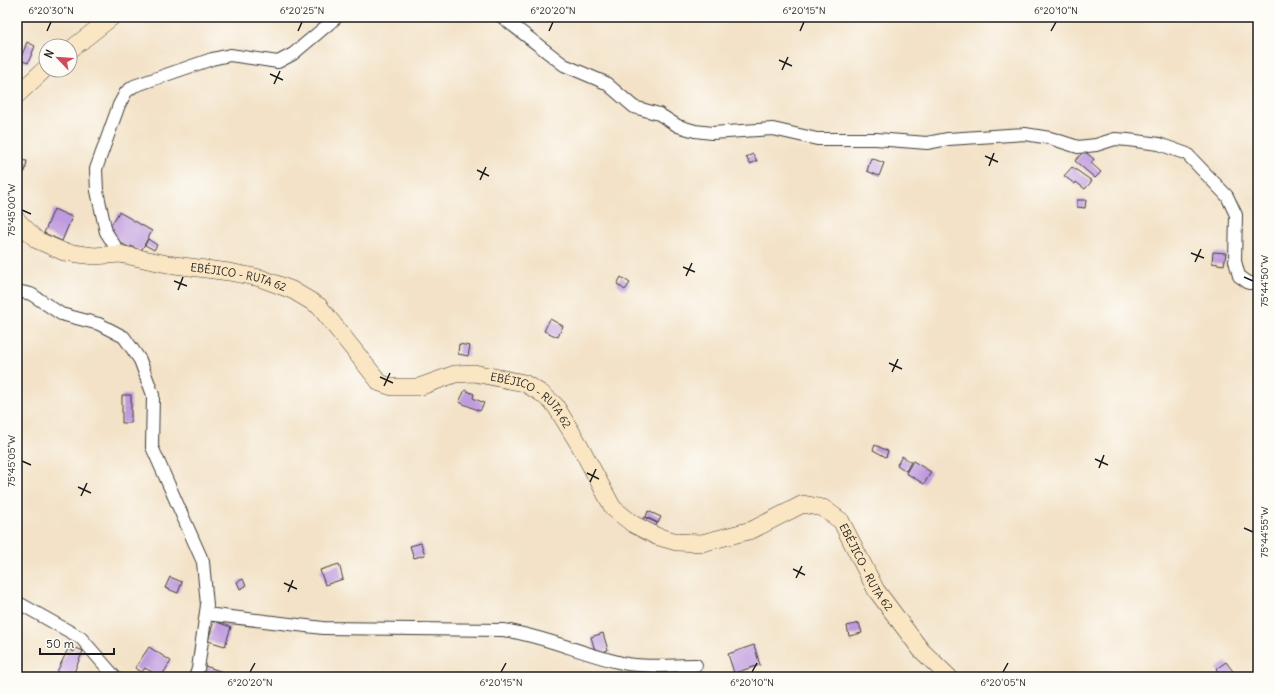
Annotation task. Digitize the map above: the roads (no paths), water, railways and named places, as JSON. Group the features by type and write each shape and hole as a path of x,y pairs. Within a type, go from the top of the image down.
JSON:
{"street":[{"path":"78,44 112,17"},
{"path":"120,254 106,232 97,191 96,169 119,105 126,92 134,86 212,58 230,56 278,62 293,54 337,17"},
{"path":"502,17 564,66 606,83 634,107 659,114 678,126 695,131 712,133 773,129 817,139 876,139 927,142 948,138 1026,134 1050,138 1078,148 1096,145 1115,139 1159,144 1188,154 1227,196 1236,215 1235,261 1239,276 1248,283 1258,283"},
{"path":"17,95 38,75"},
{"name":"EBÉJICO - RUTA 62","path":"17,220 37,240 64,252 94,256 120,254 167,264 229,272 260,278 292,290 319,306 380,383 392,387 419,387 455,374 474,374 524,383 541,393 555,405 580,446 612,508 634,524 656,536 677,542 702,543 752,530 802,504 824,508 841,521 876,590 921,650 949,677"},
{"path":"17,291 31,294 61,314 99,324 124,337 140,360 153,395 152,447 203,562 207,605 198,669 195,677"},
{"path":"17,602 81,638 115,677"},
{"path":"206,614 323,628 503,630 529,635 623,663 647,666 696,665"}]}
